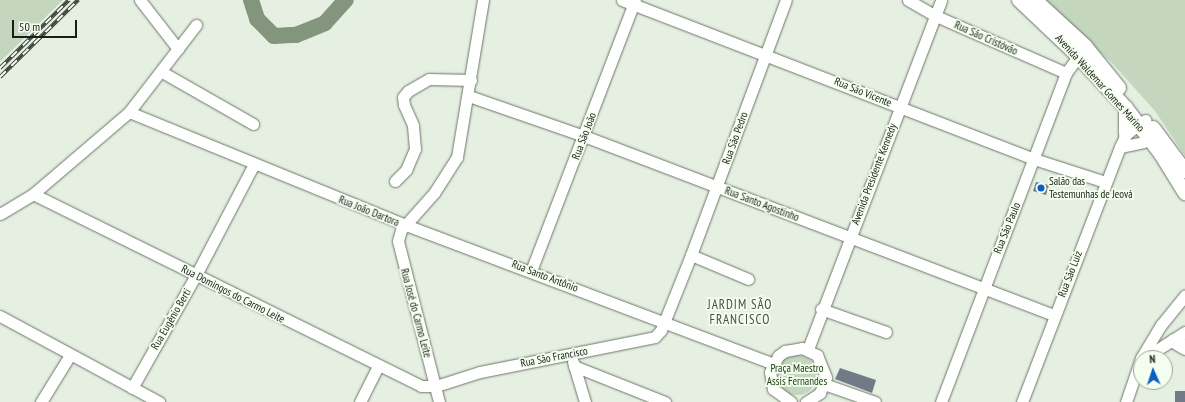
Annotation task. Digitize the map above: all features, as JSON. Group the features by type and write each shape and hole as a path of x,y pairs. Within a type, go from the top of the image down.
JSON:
{"main road":[{"name":"Avenida Waldemar Gomes Marino","path":"1019,0 1081,51 1126,108 1142,122"},
{"name":"Avenida Waldemar Gomes Marino","path":"1035,0 1142,122 1185,193"},
{"path":"1126,108 1126,134"},
{"name":"Avenida Waldemar Gomes Marino","path":"1150,137 1185,171"}],"street":[{"path":"140,0 178,49"},
{"name":"Rua João Dartora","path":"129,112 406,225 451,170 462,141 483,0"},
{"name":"Rua São Vicente","path":"622,0 634,2 1034,159 1105,182"},
{"name":"Rua São Pedro","path":"665,321 717,187 786,0"},
{"name":"Rua São Cristóvão","path":"908,0 936,16 1066,73"},
{"name":"Avenida Presidente Kennedy","path":"808,349 821,309 901,107 941,0"},
{"name":"Rua São João","path":"531,271 584,136 634,2"},
{"path":"0,214 32,194 129,112 162,72 196,25"},
{"name":"Rua São Paulo","path":"941,402 983,288 1066,73 1081,51"},
{"path":"162,72 253,124"},
{"path":"395,181 406,170 415,150 413,125 403,97 408,91 430,79 471,80"},
{"name":"Rua Santo Agostinho","path":"469,96 584,136 850,236 1054,315"},
{"path":"1126,134 1142,122"},
{"name":"Rua São Luíz","path":"1022,402 1105,182 1126,134"},
{"path":"1120,147 1150,137"},
{"name":"Rua Eugênio Berti","path":"132,388 196,275 254,164"},
{"name":"Rua Domingos do Carmo Leite","path":"32,194 378,366 421,386 436,386"},
{"name":"Rua Santo Antônio","path":"406,225 665,321 684,330 772,363"},
{"name":"Rua José do Carmo Leite","path":"406,225 399,235 398,248 440,402"},
{"path":"691,255 748,279"},
{"path":"1146,350 1161,325 1185,295"},
{"path":"821,309 886,332"},
{"path":"0,316 159,402"},
{"path":"659,334 665,321"},
{"name":"Rua Santo Antônio","path":"659,334 684,330"},
{"path":"1165,350 1179,345 1185,332"},
{"name":"Rua São Francisco","path":"436,386 480,372 571,354 659,334"},
{"path":"789,402 773,389 770,381 772,363 785,351 808,349 822,362 824,384 820,393 806,402"},
{"path":"571,354 585,402"},
{"path":"41,402 70,355"},
{"path":"360,402 378,366"},
{"path":"574,366 665,402"},
{"path":"1126,402 1133,382"},
{"path":"824,384 875,402"}],"green space":[{"path":"0,0 63,0 0,62"},
{"path":"1042,0 1185,0 1185,156 1155,111 1113,64"},
{"name":"Praça Maestro Assis Fernandes","path":"793,355 801,355 808,358 814,364 817,375 814,386 808,392 801,395 793,395 786,392 780,386 777,379 777,371 780,364 786,358"}],"building":[{"name":"Salão das Testemunhas de Jeová","path":"1036,182 1049,185 1046,195 1033,191"},
{"path":"840,368 876,380 872,393 835,379"},
{"path":"1175,391 1185,391 1185,402 1175,402"}],"waterway":[{"path":"251,0 257,19 274,36 296,35 325,23 346,0"}],"railway":[{"path":"0,68 69,0"},
{"path":"0,77 78,0"}],"place":[{"name":"Salão das Testemunhas de Jeová","path":"1041,188"}],"district":[{"name":"JARDIM SÃO FRANCISCO","path":"740,314"}]}
